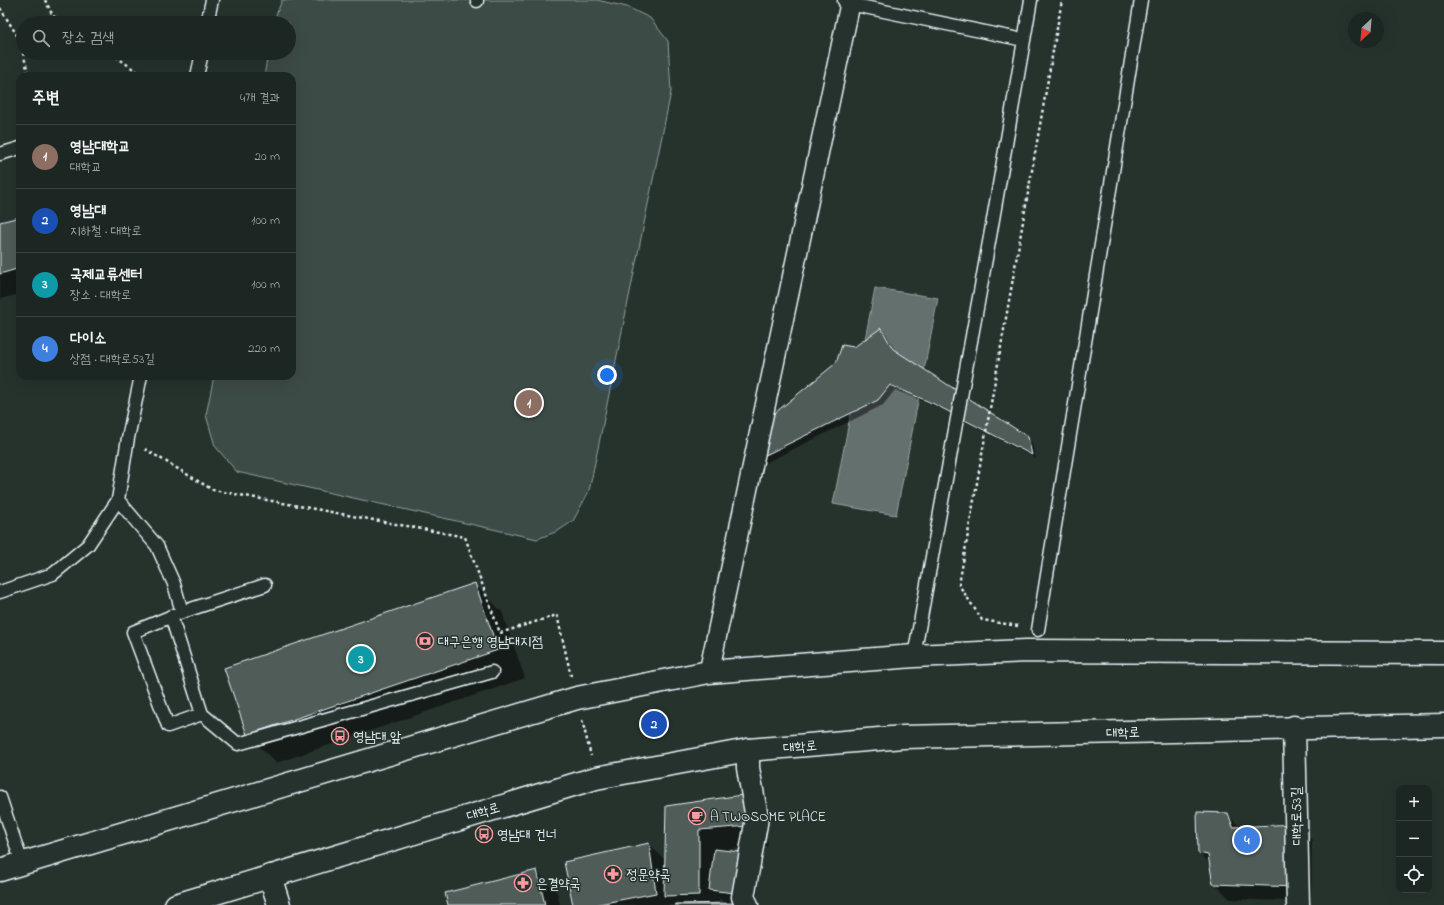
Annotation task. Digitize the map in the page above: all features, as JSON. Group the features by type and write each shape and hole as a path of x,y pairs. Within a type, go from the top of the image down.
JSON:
{"main road":[{"path":"0,870 576,698 709,672 914,656 1026,651 1444,653"},
{"name":"대학로","path":"176,905 596,778 748,750 903,737 1294,727 1444,725"},
{"name":"대학로53길","path":"1294,727 1298,905"},
{"path":"747,905 743,897 757,818 748,768 748,750"},
{"path":"270,876 279,905"}],"street":[{"path":"709,672 848,1"}],"lane":[{"path":"209,16 212,0"},
{"path":"914,656 993,223 1030,0"},
{"path":"1038,630 1141,0"},
{"path":"848,1 1024,40"},
{"path":"198,72 200,60"},
{"path":"0,154 16,149"},
{"path":"0,592 52,574 88,545 118,500 139,380"},
{"path":"118,500 157,546 174,584 182,612"},
{"path":"202,714 168,726 133,632 182,612 265,585"},
{"path":"171,616 202,714 238,744 492,672"},
{"path":"0,798 22,863"}],"path":[{"path":"45,0 53,16"},
{"path":"1038,630 982,620 959,585 1062,0"},
{"path":"0,8 16,34"},
{"path":"25,60 28,72"},
{"path":"121,60 137,72"},
{"path":"128,438 213,490 465,537 500,633 557,615 596,778"}],"shaded area":[{"path":"282,0 597,0 627,7 650,18 668,41 671,92 589,491 573,521 558,531 537,539 237,472 215,446 206,415 213,380 296,380 296,72 265,72 267,60 296,60 296,16 276,16"},
{"path":"875,288 938,298 896,515 833,504"}],"building":[{"path":"16,218 16,269 0,274 0,222"},
{"path":"881,328 893,349 1028,437 1032,455 934,404 890,385 878,400 743,466 754,430 836,363 842,345 854,347"},
{"path":"475,583 498,650 247,735 224,668"},
{"path":"742,795 749,826 699,830 699,895 664,896 666,806"},
{"path":"1197,812 1228,813 1233,827 1296,824 1296,887 1213,884 1208,855 1198,853"},
{"path":"649,843 656,893 594,905 573,905 564,862"},
{"path":"714,849 740,852 735,893 709,890"},
{"path":"537,870 545,905 448,905 445,893"},
{"path":"736,903 736,905 675,905 675,904"}],"place":[{"name":"영남대학교","path":"529,403"},
{"name":"대구은행 영남대지점","path":"425,641"},
{"name":"국제교류센터","path":"361,659"},
{"name":"영남대","path":"654,724"},
{"name":"영남대 앞","path":"340,736"},
{"name":"A TWOSOME PLACE","path":"697,816"},
{"name":"영남대 건너","path":"484,834"},
{"name":"다이소","path":"1247,840"},
{"name":"정문약국","path":"613,874"},
{"name":"은결약국","path":"523,883"}]}
